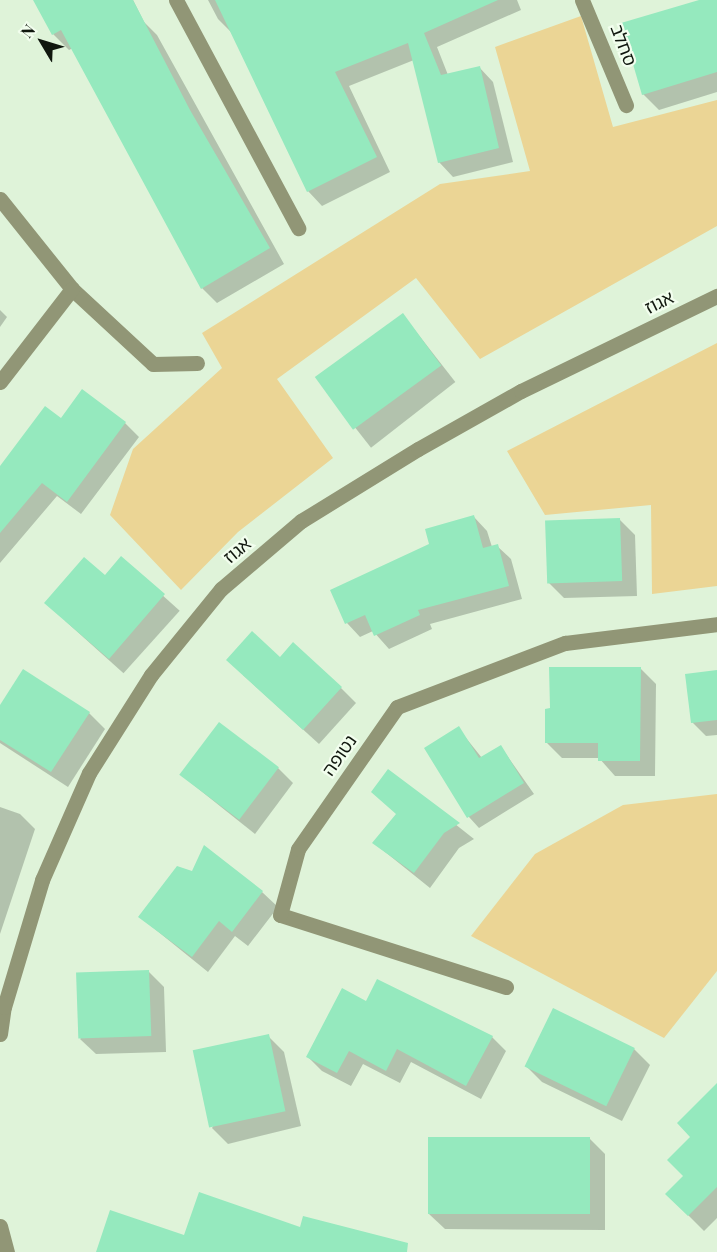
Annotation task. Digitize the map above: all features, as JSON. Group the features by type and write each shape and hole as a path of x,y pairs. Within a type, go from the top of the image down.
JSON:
{"street":[{"path":"176,0 298,228"},
{"name":"סחלב","path":"582,0 626,105"},
{"path":"0,199 72,289 153,364 197,363"},
{"path":"0,382 72,289"},
{"name":"אגוז","path":"0,1034 3,1007 42,880 89,773 151,675 221,589 301,521 418,449 521,391 717,296"},
{"name":"נטופה","path":"506,987 280,915 298,849 397,707 565,643 717,624"},
{"path":"0,1226 7,1252"}],"shaded area":[{"path":"581,16 613,127 717,100 717,226 480,359 416,278 277,379 333,458 238,532 181,590 110,515 133,449 222,368 202,333 440,184 530,171 495,47"},
{"path":"717,343 717,586 652,594 651,505 545,515 507,451"},
{"path":"717,794 717,971 664,1038 471,936 535,854 623,805"}],"building":[{"path":"33,0 133,0 190,110 270,248 201,289 61,30 52,35"},
{"path":"215,0 498,0 424,33 441,75 480,66 499,148 438,163 408,43 335,72 377,157 307,192"},
{"path":"699,0 717,0 717,72 642,95 621,23"},
{"path":"403,313 441,366 353,430 315,377"},
{"path":"82,389 126,422 67,502 42,483 0,533 0,466 45,406 61,418"},
{"path":"474,515 483,548 498,544 509,586 418,610 420,615 374,636 365,615 345,624 330,590 429,544 425,529"},
{"path":"620,518 622,581 547,584 545,521"},
{"path":"121,556 165,594 109,659 44,603 84,557 105,575"},
{"path":"252,631 280,657 293,642 342,687 303,730 226,660"},
{"path":"549,667 641,667 640,761 598,761 598,743 545,743 545,709 550,708"},
{"path":"23,669 90,712 51,772 0,740 0,705"},
{"path":"717,670 717,720 691,723 685,674"},
{"path":"219,722 279,767 239,820 179,775"},
{"path":"459,726 479,758 501,745 524,783 467,818 424,748"},
{"path":"388,769 460,823 444,833 414,873 372,843 396,814 371,792"},
{"path":"204,845 263,891 232,932 219,921 192,957 138,917 177,866 192,871"},
{"path":"149,970 151,1036 78,1039 76,973"},
{"path":"377,979 493,1036 466,1086 397,1049 386,1071 349,1051 337,1073 306,1057 342,988 366,1001"},
{"path":"553,1008 635,1048 606,1106 525,1066"},
{"path":"269,1034 285,1111 209,1127 193,1050"},
{"path":"717,1083 717,1187 688,1216 665,1194 683,1176 667,1160 690,1137 677,1123"},
{"path":"428,1137 590,1137 590,1214 428,1214"},
{"path":"199,1192 300,1227 303,1216 408,1243 407,1252 96,1252 110,1210 184,1235"}]}
